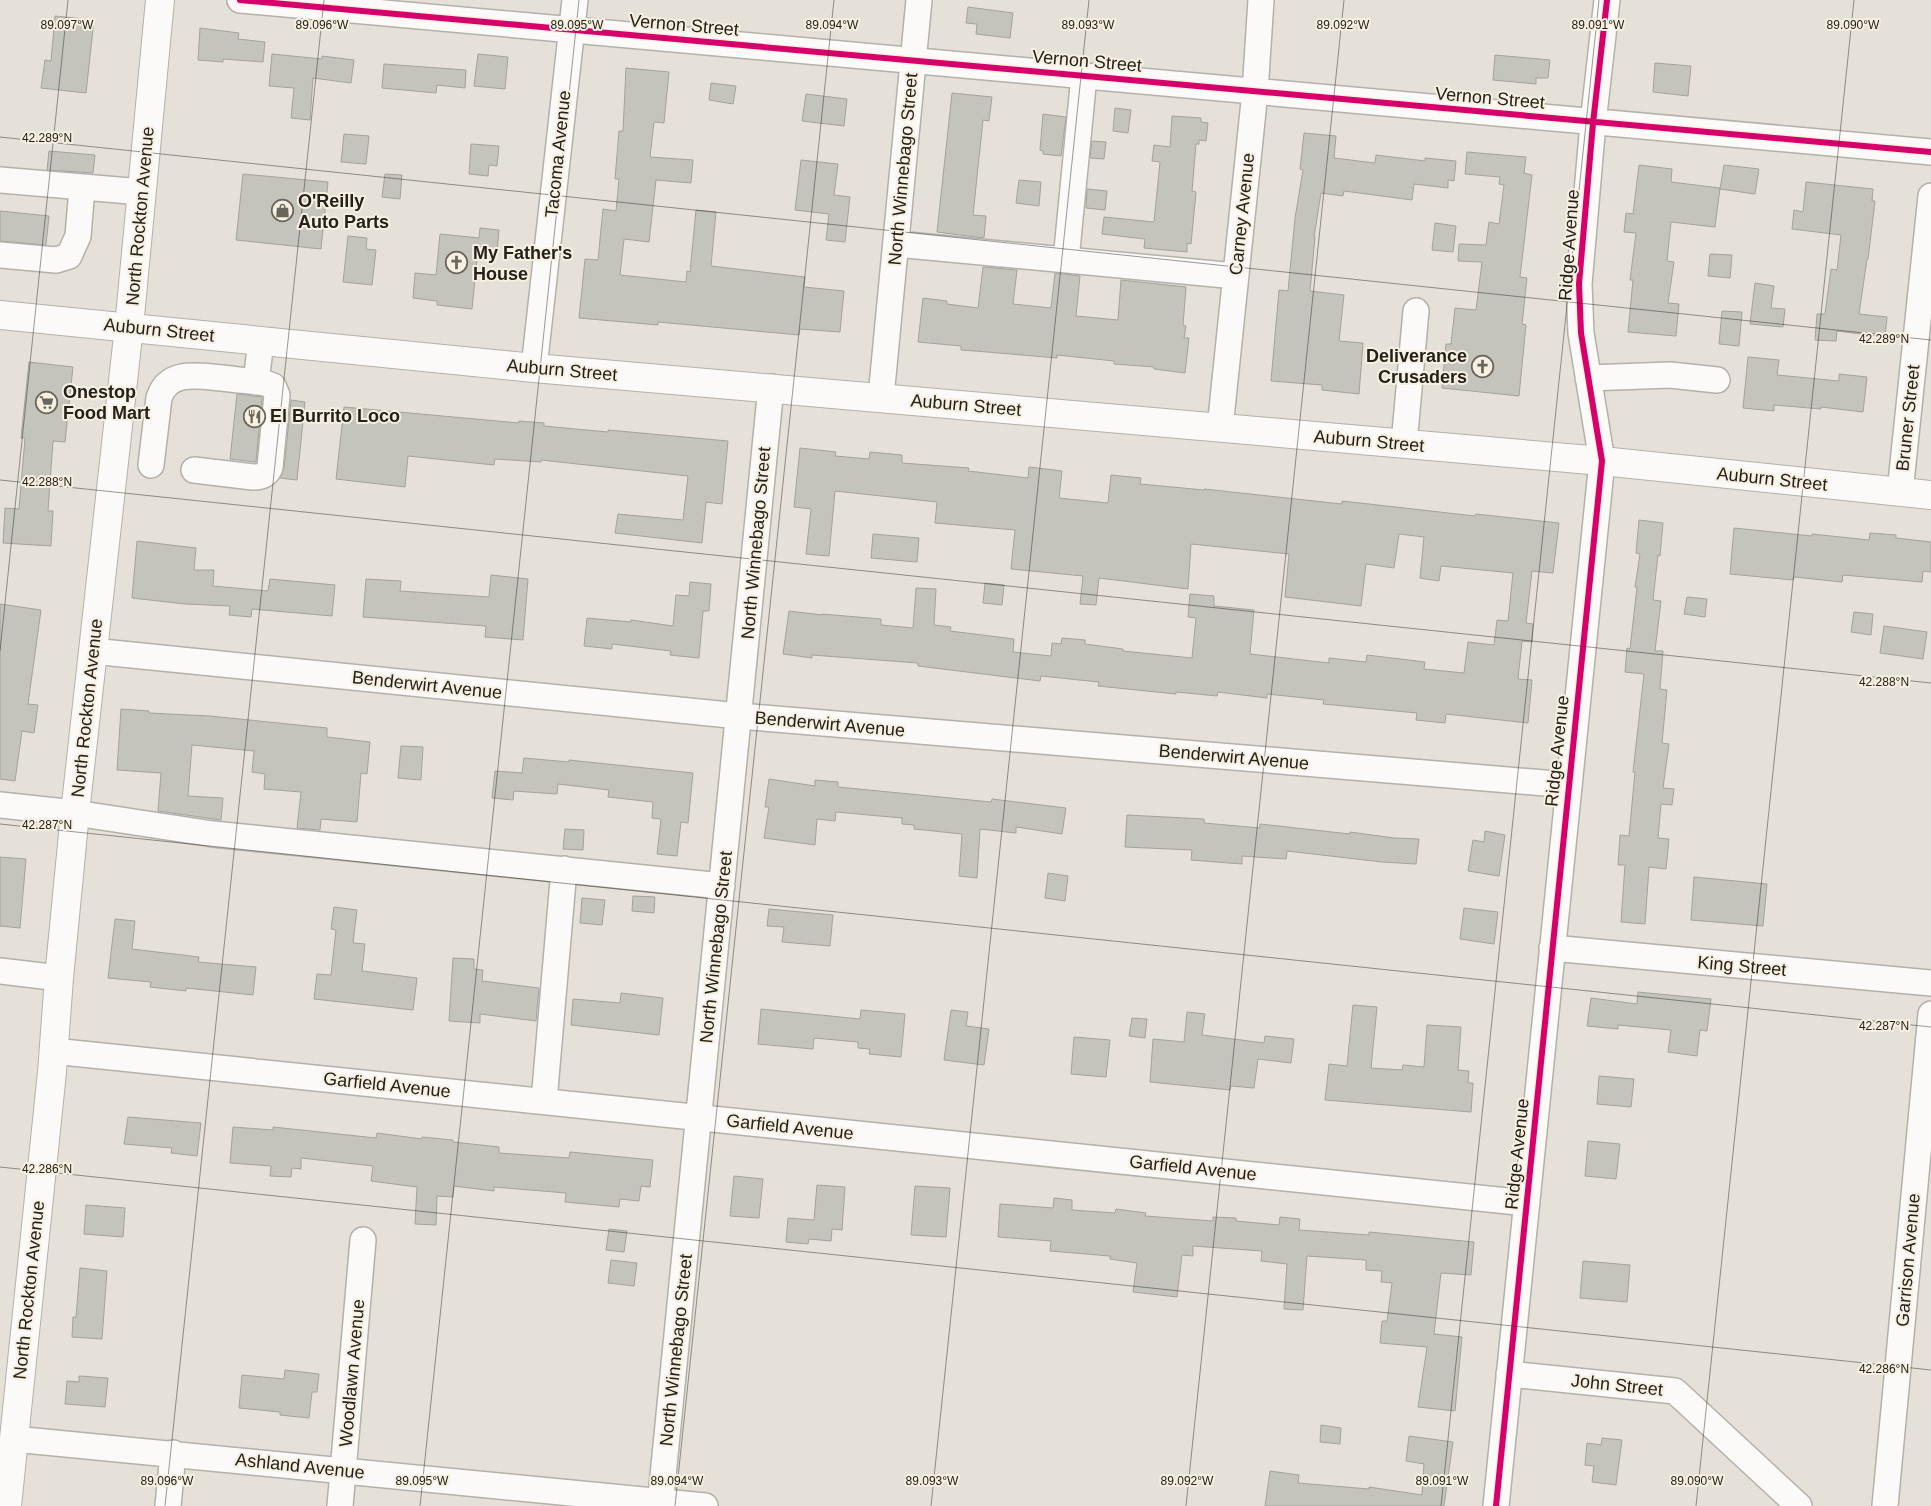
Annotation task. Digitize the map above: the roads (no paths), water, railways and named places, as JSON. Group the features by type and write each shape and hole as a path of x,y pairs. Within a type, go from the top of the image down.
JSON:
{"main road":[{"name":"North Rockton Avenue","path":"7,1506 75,813 129,327 160,0"},
{"name":"Auburn Street","path":"0,314 534,368 771,387 1602,461 1931,495"}],"street":[{"name":"Vernon Street","path":"240,0 1931,152"},
{"name":"Tacoma Avenue","path":"534,368 575,0"},
{"name":"North Winnebago Street","path":"881,397 919,0"},
{"name":"Carney Avenue","path":"1220,428 1255,92 1261,0"},
{"name":"Ridge Avenue","path":"1496,1506 1602,461 1581,333 1579,284 1593,123 1607,0"},
{"path":"1066,260 1084,76"},
{"path":"0,180 142,192"},
{"path":"0,255 56,260 68,256 78,236 82,188"},
{"name":"Bruner Street","path":"1900,492 1931,196"},
{"path":"896,244 1236,276"},
{"path":"1404,444 1416,311"},
{"path":"256,382 261,341"},
{"path":"151,466 161,392 166,385 177,378 192,375 270,384 277,392 270,467 267,474 254,477 194,470"},
{"path":"1588,378 1670,375 1717,380"},
{"name":"North Winnebago Street","path":"660,1504 700,1117 771,387"},
{"name":"Benderwirt Avenue","path":"92,651 739,716 1569,785"},
{"path":"0,806 75,813 213,834 722,886"},
{"path":"544,1101 564,869"},
{"name":"King Street","path":"1552,948 1931,983"},
{"path":"0,971 59,978"},
{"name":"Garrison Avenue","path":"1885,1506 1925,1135 1931,1014"},
{"name":"Garfield Avenue","path":"53,1051 1527,1203"},
{"name":"Woodlawn Avenue","path":"340,1506 363,1240"},
{"name":"John Street","path":"1509,1374 1675,1392 1799,1506"},
{"name":"Ashland Avenue","path":"14,1439 344,1470 660,1504 705,1506"},
{"path":"168,1506 173,1454"}],"place":[{"name":"O'Reilly Auto Parts","path":"282,211"},
{"name":"My Father's House","path":"457,263"},
{"name":"Deliverance Crusaders","path":"1483,366"},
{"name":"Onestop Food Mart","path":"47,402"},
{"name":"El Burrito Loco","path":"254,416"}]}
